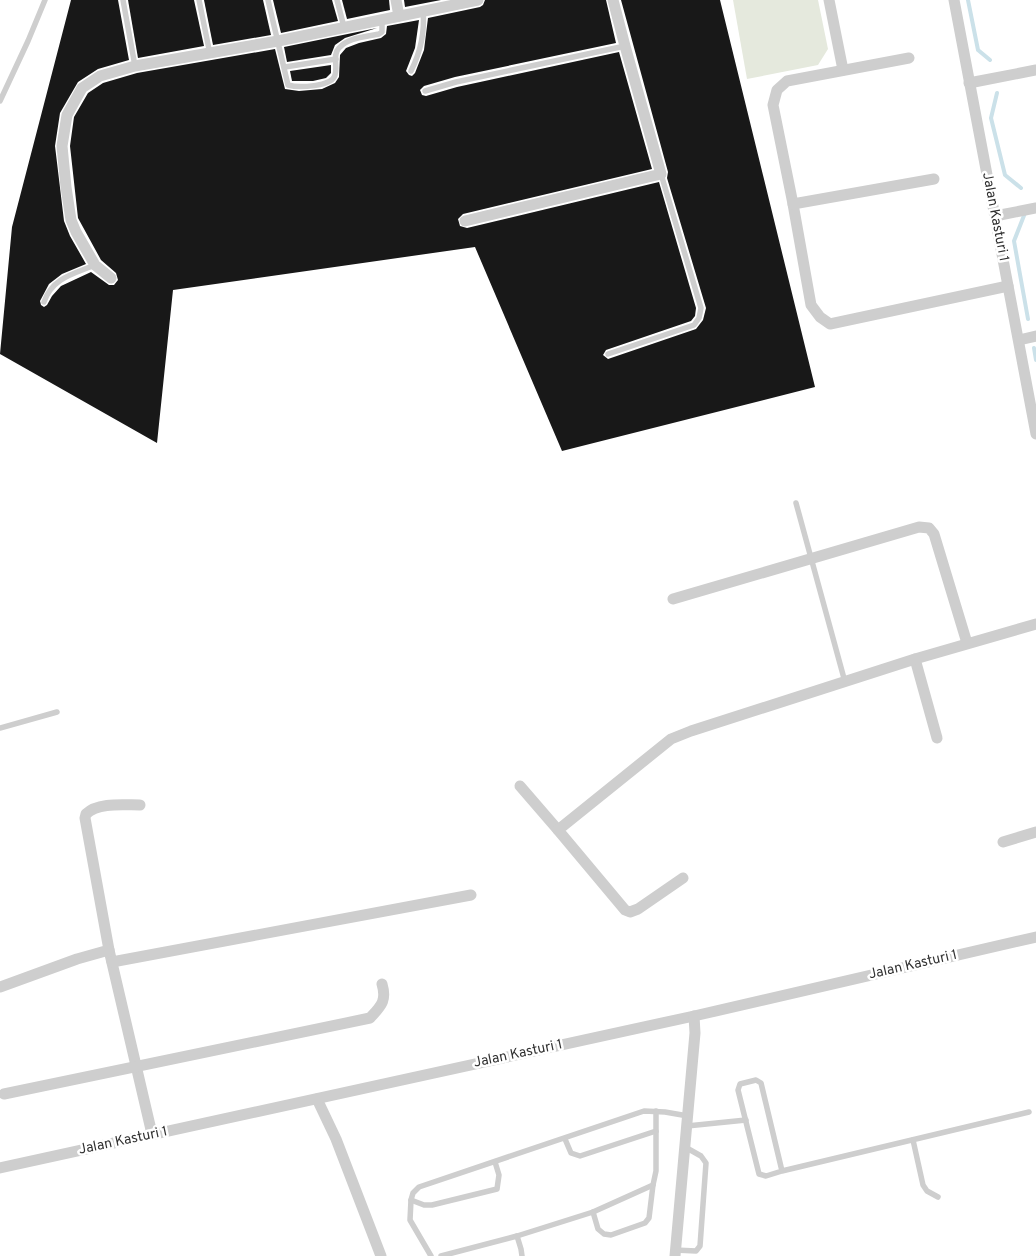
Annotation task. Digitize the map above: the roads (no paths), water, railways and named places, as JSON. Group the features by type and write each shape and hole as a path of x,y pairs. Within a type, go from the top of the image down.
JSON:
{"street":[{"path":"396,0 399,16"},
{"path":"111,278 95,265 71,220 62,146 67,115 82,88 100,76 135,66 210,54 473,0"},
{"path":"465,221 661,174 613,0"},
{"path":"829,0 843,70"},
{"name":"Jalan Kasturi 1","path":"954,0 1036,434"},
{"path":"910,58 787,81 777,90 773,105 811,305 820,317 830,324 1008,286"},
{"path":"969,83 1036,70"},
{"path":"793,204 934,179"},
{"path":"995,216 1036,208"},
{"path":"1019,340 1036,336"},
{"path":"673,599 919,527 929,528 934,534 967,643"},
{"path":"558,830 670,739 967,643 1036,624"},
{"path":"915,660 938,738"},
{"path":"520,786 625,910 630,912 638,909 683,878"},
{"path":"140,805 102,807 90,810 86,814 110,956 152,1134"},
{"path":"1003,842 1036,832"},
{"path":"0,987 77,959 110,956 471,894"},
{"name":"Jalan Kasturi 1","path":"0,1168 694,1016 1036,937"},
{"path":"4,1094 370,1018 380,1008 385,996 382,984"},
{"path":"675,1253 695,1033 694,1016"},
{"path":"318,1099 381,1256"}],"lane":[{"path":"0,101 45,0"},
{"path":"123,0 135,66"},
{"path":"199,0 210,54"},
{"path":"268,0 285,67 286,81 288,85 295,87 326,84 332,80 335,75 338,49 347,42 382,32 382,19"},
{"path":"338,0 344,27"},
{"path":"411,71 418,58 425,29 423,11"},
{"path":"424,91 456,82 625,46"},
{"path":"285,67 336,59"},
{"path":"608,354 694,325 699,318 701,308 661,174"},
{"path":"44,302 47,293 54,284 95,265"},
{"path":"796,503 845,682"},
{"path":"0,728 57,712"},
{"path":"782,1171 761,1083 756,1080 740,1084 738,1086 759,1174 766,1176 1029,1112"},
{"path":"431,1256 410,1220 413,1192 419,1187 644,1111 656,1111 687,1121 746,1120"},
{"path":"593,1212 598,1229 604,1234 611,1235 645,1224 649,1218 656,1171 656,1111"},
{"path":"565,1139 571,1153 580,1156 656,1131"},
{"path":"913,1140 923,1185 927,1191 938,1197"},
{"path":"675,1253 696,1252 700,1246 706,1163 701,1156 685,1147"},
{"path":"411,1200 424,1205 432,1205 497,1189 499,1175 495,1162"},
{"path":"441,1256 517,1236 593,1212 653,1185"},
{"path":"517,1236 522,1256"}],"waterway":[{"path":"968,0 978,50 990,60"},
{"path":"997,93 991,118 1005,175 1021,188"},
{"path":"1025,213 1014,241 1028,319"},
{"path":"1034,348 1036,360"}]}
